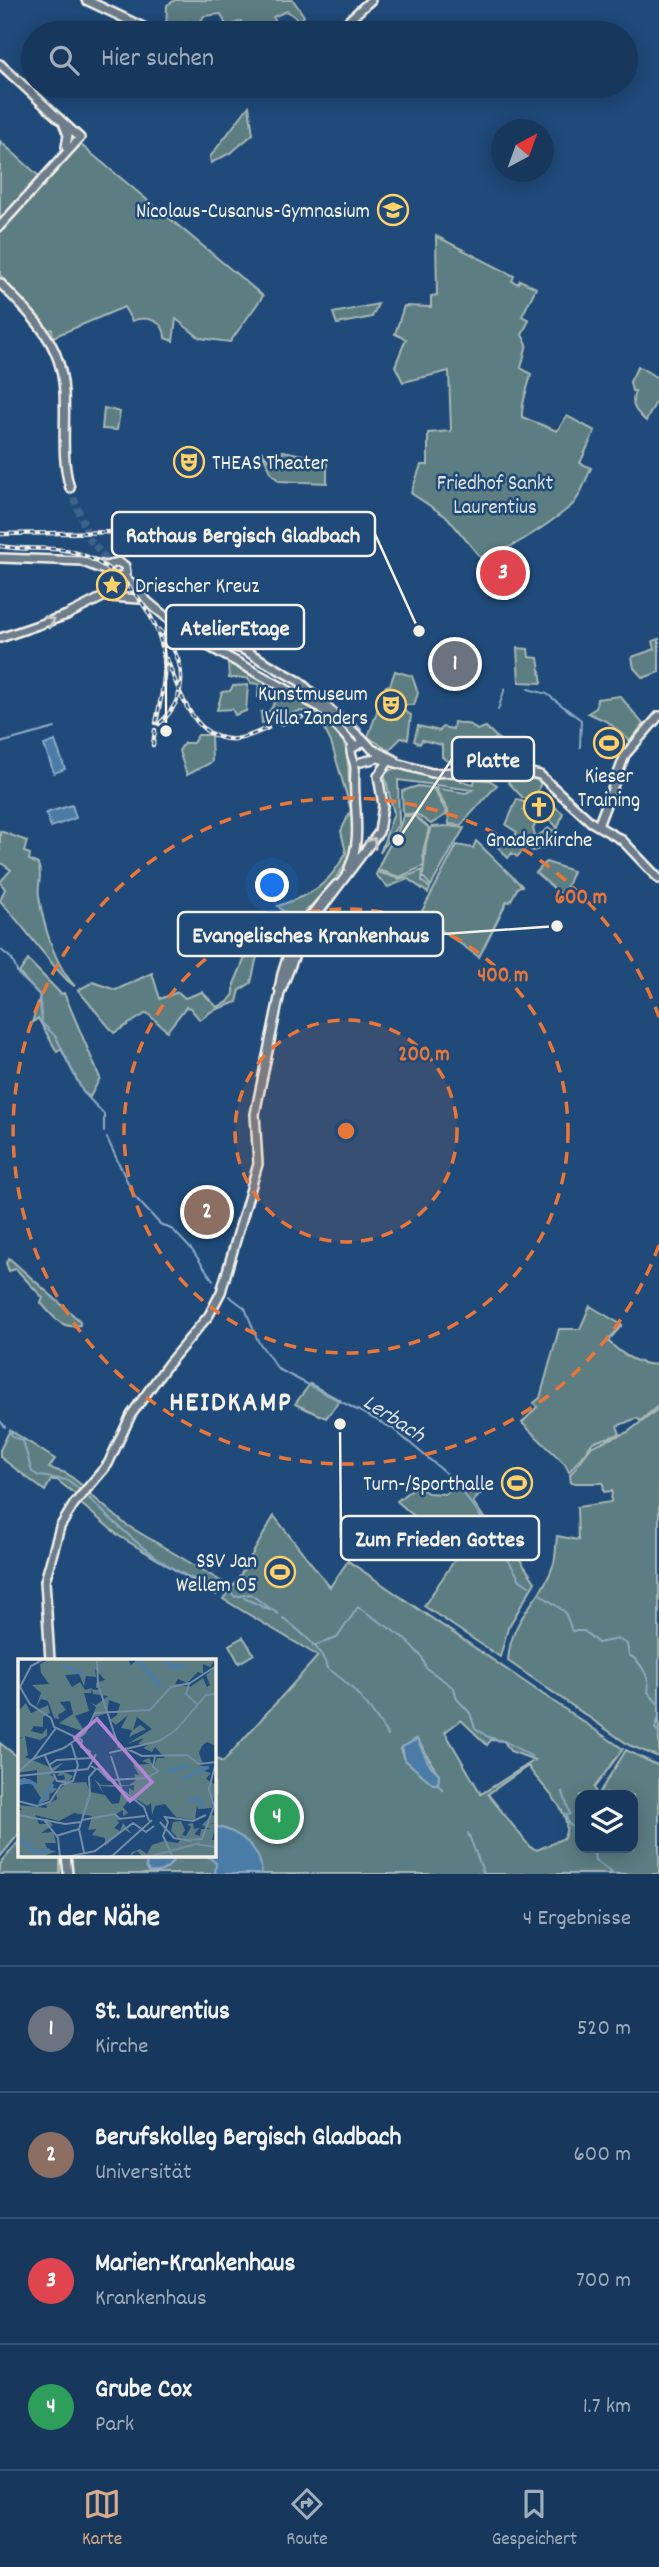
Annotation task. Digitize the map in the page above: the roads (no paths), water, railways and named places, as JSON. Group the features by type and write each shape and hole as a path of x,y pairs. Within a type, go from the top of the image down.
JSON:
{"main road":[{"path":"86,0 131,21"},
{"path":"348,21 371,0"},
{"path":"0,64 21,84"},
{"path":"36,98 78,136"},
{"path":"61,122 68,135 66,147"},
{"path":"51,168 78,136"},
{"path":"0,226 78,136"},
{"path":"0,283 36,322 58,361 62,383 63,461 69,488"},
{"path":"0,558 80,561 109,569 172,622 280,669 320,697 356,744 372,753 392,761 438,771 519,770 545,777 597,826 622,840 659,879"},
{"path":"0,638 67,615 113,591 126,569 122,563 116,561 109,569"},
{"path":"120,578 171,626 321,708"},
{"path":"98,599 122,596 140,599"},
{"path":"225,654 226,645"},
{"path":"246,661 303,690 332,711"},
{"path":"303,690 340,724"},
{"path":"597,826 625,755 659,716"},
{"path":"356,744 354,757 358,763"},
{"path":"342,881 357,844 354,783 358,763 372,753"},
{"path":"320,907 379,832 383,805 378,782 380,772 392,761"},
{"path":"50,1659 45,1580 60,1527 74,1504 108,1464 131,1415 168,1364 209,1315 221,1292 258,1164 254,1124 288,952 341,878 357,844"},
{"path":"66,1856 68,1874"}],"water":[{"path":"55,741 65,769 54,773 44,745"},
{"path":"72,805 76,818 51,827 46,813"},
{"path":"417,1739 429,1764 439,1774 438,1784 433,1784 405,1760 402,1747"},
{"path":"215,1826 240,1836 253,1848 261,1864 262,1874 215,1874 216,1863 207,1856 215,1856"},
{"path":"147,1856 176,1856 172,1863 158,1872 149,1872 146,1867"}],"waterway":[{"path":"498,710 505,688"},
{"path":"528,689 547,694 581,720 580,747"},
{"path":"351,719 361,729"},
{"path":"0,743 55,728"},
{"path":"467,750 480,751 497,737"},
{"name":"Lerbach","path":"0,949 12,959 18,974 39,994 42,1023 56,1037 83,1092 104,1114 104,1132"},
{"name":"Lerbach","path":"107,1138 134,1196 160,1224 173,1230 192,1250 213,1280"},
{"name":"Lerbach","path":"229,1296 245,1308 258,1341 278,1369 392,1428 454,1480 492,1533 520,1580 529,1586"},
{"path":"0,1421 5,1427"},
{"path":"10,1431 13,1437 23,1441 32,1472 39,1476 68,1480 79,1489"},
{"path":"86,1495 132,1538 169,1566 206,1583 224,1586"},
{"path":"231,1592 235,1597 250,1594 278,1614"},
{"name":"Lerbach","path":"540,1594 565,1612 572,1631 584,1631 598,1643 618,1639 627,1644 629,1655 644,1671 648,1692 659,1705"},
{"path":"244,1598 270,1610"},
{"path":"313,1646 337,1638 358,1607 404,1638 422,1657 426,1668 454,1688 457,1699 470,1713 475,1728 488,1737 506,1742 531,1756"},
{"path":"283,1618 315,1647 327,1668 361,1699 388,1736"},
{"name":"Lerbach","path":"659,1716 655,1729 659,1732"},
{"path":"437,1783 443,1790"},
{"path":"563,1792 570,1814 566,1815 568,1823 575,1832"},
{"path":"468,1833 484,1874"},
{"path":"594,1853 595,1860 613,1874"}],"tunnel":[{"path":"70,488 90,540 124,581"},
{"path":"209,642 246,661"}],"railway":[{"path":"0,534 242,530"},
{"path":"0,546 70,551 104,566 133,591 154,623 164,659 156,723"},
{"path":"159,630 175,653 181,677 176,702 159,724"},
{"path":"167,659 190,712 209,732 221,738 236,739 268,728"},
{"path":"280,724 302,717"},
{"path":"153,745 155,730"}],"place":[{"name":"Nicolaus-Cusanus-Gymnasium","path":"393,210"},
{"name":"THEAS Theater","path":"189,462"},
{"name":"Marien-Krankenhaus","path":"503,573"},
{"name":"Driescher Kreuz","path":"112,585"},
{"name":"Rathaus Bergisch Gladbach","path":"419,631"},
{"name":"St. Laurentius","path":"455,664"},
{"name":"Kunstmuseum Villa Zanders","path":"391,705"},
{"name":"AtelierEtage","path":"166,731"},
{"name":"Kieser Training","path":"609,743"},
{"name":"Gnadenkirche","path":"539,807"},
{"name":"Platte","path":"398,840"},
{"name":"Evangelisches Krankenhaus","path":"557,926"},
{"name":"Berufskolleg Bergisch Gladbach","path":"207,1212"},
{"name":"Zum Frieden Gottes","path":"340,1424"},
{"name":"Turn-/Sporthalle","path":"517,1483"},
{"name":"SSV Jan Wellem 05","path":"280,1572"},
{"name":"Grube Cox","path":"277,1817"}],"district":[{"name":"HEIDKAMP","path":"231,1400"}],"park label":[{"name":"Friedhof Sankt Laurentius","path":"495,494"}]}
